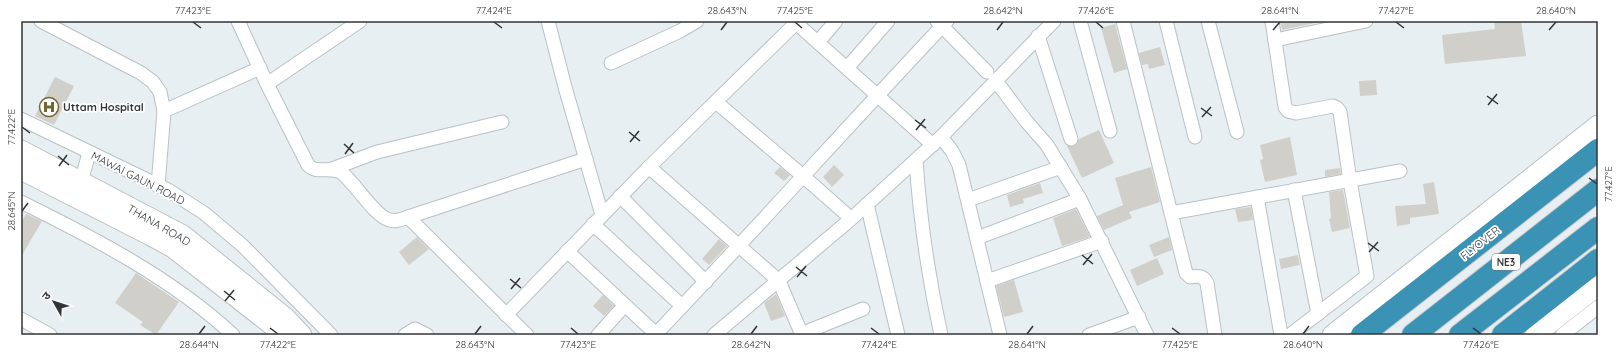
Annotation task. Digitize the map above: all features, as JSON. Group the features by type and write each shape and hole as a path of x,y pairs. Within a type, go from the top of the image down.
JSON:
{"highway":[{"name":"FLYOVER","path":"1362,335 1598,150"},
{"name":"NE3","path":"1413,335 1598,190"},
{"name":"NE3","path":"1460,335 1598,228"},
{"path":"1503,335 1598,260"}],"street":[{"path":"41,21 141,73 153,82 160,92 164,111 158,186"},
{"path":"238,21 267,84 308,165 315,170 332,169 377,152 502,122"},
{"path":"267,84 360,21"},
{"path":"548,21 602,215"},
{"path":"611,63 680,31 697,21"},
{"path":"818,42 836,21"},
{"path":"847,68 888,21"},
{"path":"714,335 729,330 779,281 937,141 992,77 1054,21"},
{"path":"1080,21 1110,131"},
{"path":"1123,21 1186,273 1190,277 1201,276 1205,279 1215,335"},
{"path":"1166,21 1195,137"},
{"path":"1208,21 1237,132"},
{"path":"1272,21 1285,107 1288,111 1296,113 1333,106 1340,112 1367,276 1290,335"},
{"path":"1275,40 1366,21"},
{"path":"506,315 620,196 716,102 794,22 878,95 952,151 959,165 1000,335"},
{"path":"567,251 656,334 739,247 942,23 992,77 1026,121 1047,145 1080,199 1147,335"},
{"path":"1038,36 1071,139"},
{"path":"164,111 260,68"},
{"path":"716,102 846,214"},
{"name":"MAWAI GAUN ROAD","path":"21,119 168,190 204,213 243,246 331,335"},
{"path":"1332,335 1598,124"},
{"name":"THANA ROAD","path":"21,150 77,190 173,248 278,330 282,335"},
{"path":"77,190 89,153"},
{"path":"332,169 341,173 349,180 381,215 388,220 396,220 408,218 586,159"},
{"path":"916,160 919,213 926,259 941,335"},
{"path":"649,167 779,281 802,334 863,309"},
{"path":"968,200 1061,167"},
{"name":"THANA ROAD","path":"21,170 77,190 183,235 286,318 302,335"},
{"path":"1171,212 1400,171"},
{"path":"1294,190 1318,314"},
{"path":"620,196 706,282"},
{"path":"1257,197 1281,335"},
{"path":"977,238 1080,199"},
{"path":"21,202 52,217 142,268 182,294 233,335"},
{"path":"867,204 898,335"},
{"path":"408,218 527,335"},
{"path":"593,224 682,306"},
{"path":"987,281 1102,241"},
{"path":"1535,335 1598,286"},
{"path":"598,335 625,305"},
{"path":"1562,335 1598,307"},
{"path":"1089,335 1139,317"},
{"path":"22,322 50,335"},
{"path":"405,335 415,329 427,335"}],"building":[{"path":"1280,21 1325,21 1282,30"},
{"path":"1494,21 1521,21 1526,56 1445,64 1442,35 1495,29"},
{"path":"1115,24 1127,69 1114,73 1101,28"},
{"path":"1160,47 1165,65 1149,69 1148,64 1142,65 1139,53"},
{"path":"55,77 74,86 54,125 35,116"},
{"path":"1376,80 1377,95 1360,96 1359,81"},
{"path":"1099,130 1114,163 1082,178 1067,146 1074,146 1077,144 1079,139"},
{"path":"1290,137 1297,175 1265,182 1260,160 1263,159 1260,145"},
{"path":"834,165 844,175 832,187 823,177"},
{"path":"780,167 790,175 784,181 774,173"},
{"path":"1151,167 1160,202 1129,212 1132,218 1104,230 1097,216 1123,205 1115,178"},
{"path":"1340,168 1341,174 1325,177 1325,170"},
{"path":"1434,182 1439,214 1410,218 1410,224 1397,226 1395,206 1426,204 1423,184"},
{"path":"1040,183 1043,193 1023,199 1024,203 1010,207 1007,195"},
{"path":"1343,190 1350,228 1332,232 1329,219 1331,218 1329,192"},
{"path":"1251,207 1253,220 1238,222 1235,209"},
{"path":"1076,209 1090,237 1062,246 1053,218"},
{"path":"26,214 42,221 21,257 21,223"},
{"path":"417,237 429,249 409,265 399,252"},
{"path":"1169,237 1172,250 1154,257 1149,245"},
{"path":"719,239 727,246 709,265 702,259"},
{"path":"1298,255 1300,265 1281,269 1279,259"},
{"path":"1157,258 1164,274 1137,286 1130,270"},
{"path":"136,273 179,302 156,335 140,325 143,322 115,303"},
{"path":"1014,280 1023,312 1004,317 996,286"},
{"path":"776,294 785,316 771,321 764,303"},
{"path":"603,295 614,306 604,316 593,306"}],"place":[{"name":"Uttam Hospital","path":"49,107"}]}
